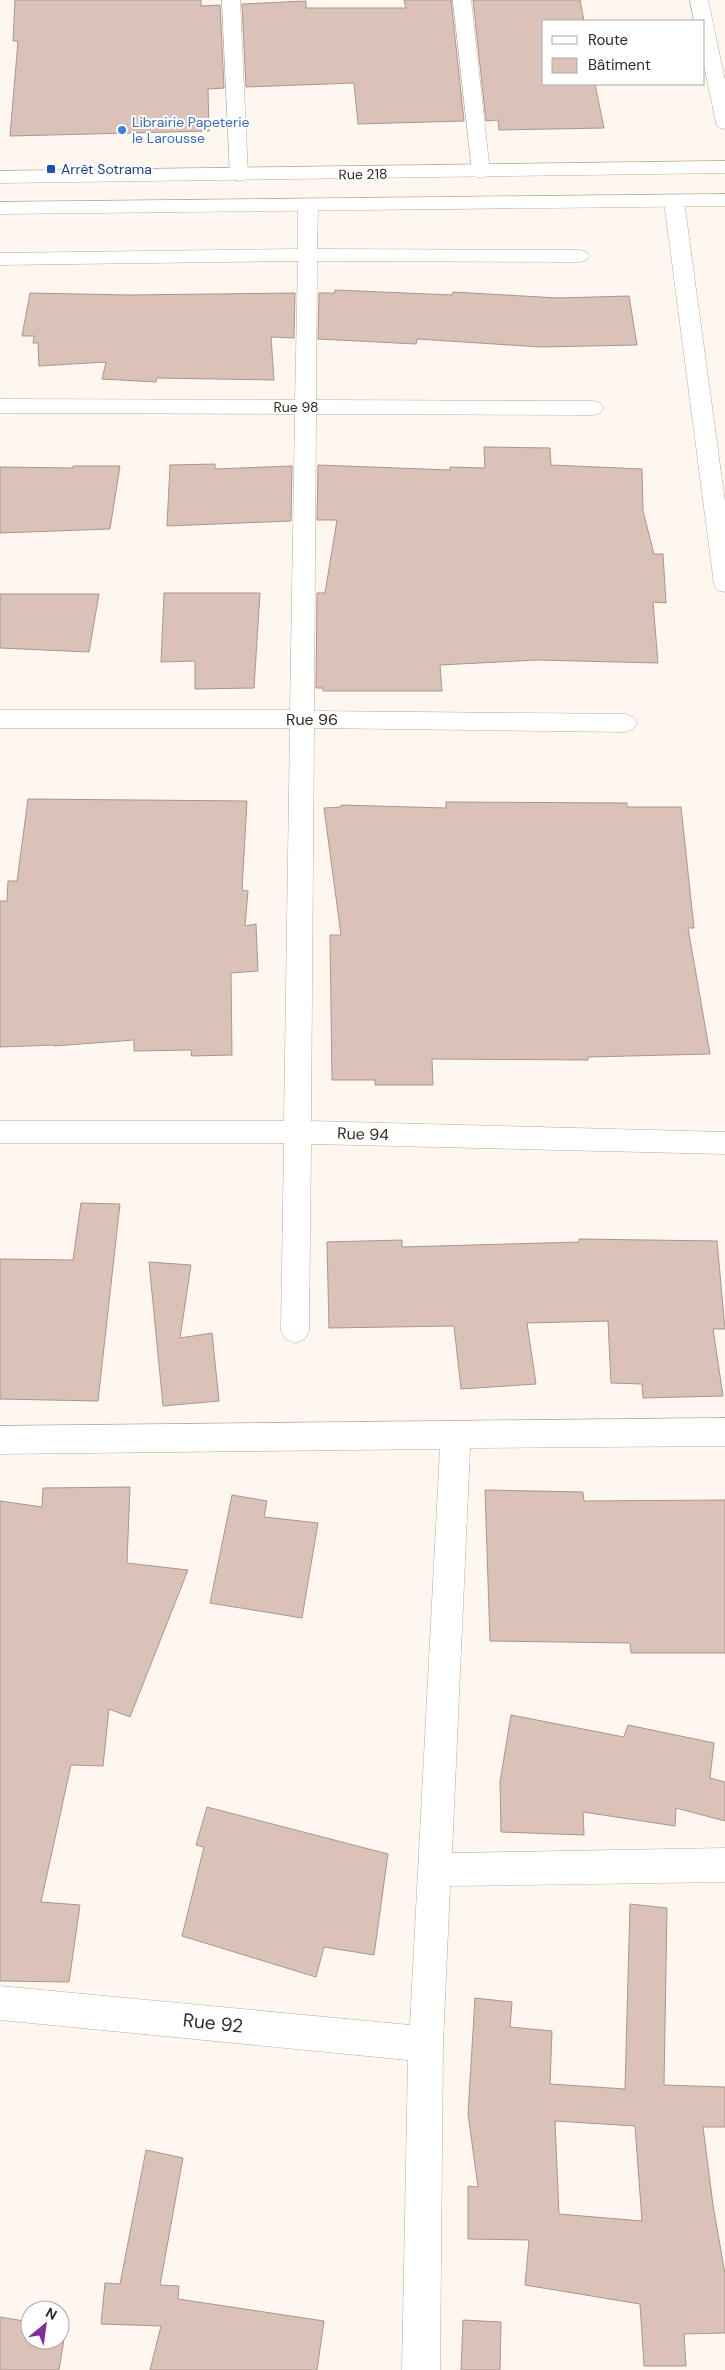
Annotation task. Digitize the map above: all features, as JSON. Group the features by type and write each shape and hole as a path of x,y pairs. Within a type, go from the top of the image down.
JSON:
{"main road":[{"path":"231,0 239,175"},
{"path":"462,0 481,172"},
{"path":"699,0 702,20"},
{"path":"705,32 725,123"},
{"name":"Rue 218","path":"0,177 481,172 725,167"},
{"name":"Rue 218","path":"0,208 725,200"},
{"path":"674,201 725,584"},
{"path":"295,1330 308,206"},
{"path":"0,259 307,255 578,256"},
{"name":"Rue 98","path":"0,406 592,408"},
{"name":"Rue 96","path":"0,719 301,719 625,723"},
{"name":"Rue 94","path":"0,1132 297,1132 725,1143"},
{"path":"0,1440 725,1432"},
{"path":"421,2370 426,2044 456,1435"},
{"path":"436,1870 725,1865"},
{"name":"Rue 92","path":"0,2003 426,2044"}],"building":[{"path":"15,0 201,0 201,6 220,5 224,88 208,89 209,131 10,136 18,41 13,41"},
{"path":"404,0 451,0 464,121 358,124 354,83 246,87 242,4 306,1 306,8 406,8"},
{"path":"473,0 580,0 584,20 542,20 542,85 595,85 604,128 499,130 498,120 486,121"},
{"path":"335,290 452,295 453,292 558,298 629,296 637,345 541,347 417,339 416,344 318,339 319,293 335,293"},
{"path":"30,293 128,295 295,293 294,338 271,337 274,380 157,378 156,382 102,379 106,362 39,366 38,343 33,343 34,336 22,336"},
{"path":"484,447 550,448 551,465 642,469 643,511 654,554 663,554 666,603 653,602 658,663 537,660 440,665 442,691 323,691 323,688 316,688 317,593 325,593 337,520 317,520 318,465 450,470 450,467 485,468"},
{"path":"215,464 215,469 292,466 291,521 167,526 170,465"},
{"path":"73,466 120,466 110,529 0,533 0,467 73,468"},
{"path":"164,593 260,593 254,688 195,689 195,661 161,662"},
{"path":"0,594 99,594 89,652 0,648"},
{"path":"28,799 247,801 242,890 248,891 245,926 256,924 258,971 231,973 232,1055 191,1056 192,1050 134,1051 134,1040 54,1046 0,1047 0,901 7,901 8,881 17,881"},
{"path":"446,802 627,803 627,807 681,807 694,928 688,928 710,1054 588,1057 588,1060 432,1059 433,1085 375,1085 375,1080 332,1080 330,935 341,935 324,808 341,807 341,805 446,808"},
{"path":"81,1203 120,1204 98,1401 0,1399 0,1259 73,1260"},
{"path":"579,1239 717,1241 725,1329 713,1329 723,1396 643,1398 642,1384 611,1383 608,1321 527,1323 536,1384 461,1389 454,1326 329,1328 327,1242 402,1240 402,1247 579,1242"},
{"path":"149,1262 191,1265 180,1338 212,1333 219,1401 163,1406"},
{"path":"130,1487 127,1563 188,1570 130,1717 109,1709 103,1766 71,1765 41,1902 80,1905 69,1982 0,1981 0,1501 42,1507 43,1488"},
{"path":"485,1490 583,1492 584,1501 725,1500 725,1653 631,1653 630,1643 490,1641"},
{"path":"232,1495 267,1501 264,1517 318,1523 302,1618 210,1603"},
{"path":"511,1715 624,1737 628,1725 714,1743 710,1778 725,1782 725,1821 676,1808 675,1826 583,1812 584,1835 501,1832 500,1782"},
{"path":"207,1807 388,1854 374,1955 324,1947 316,1977 182,1936 204,1847 196,1845"},
{"path":"630,1904 667,1908 664,2085 725,2087 725,2127 703,2127 713,2205 725,2274 725,2333 684,2334 686,2366 644,2366 640,2304 525,2285 529,2240 468,2239 468,2186 478,2187 468,2114 475,1998 512,2002 510,2027 552,2031 550,2084 625,2089","holes":["555,2121 635,2126 642,2221 559,2214"]},
{"path":"146,2150 183,2158 160,2285 179,2286 178,2299 324,2321 317,2370 150,2370 161,2326 101,2324 105,2283 120,2284"},
{"path":"0,2317 20,2320 20,2350 62,2350 59,2370 0,2370"},
{"path":"463,2320 501,2322 500,2370 461,2370"}],"place":[{"name":"Librairie Papeterie le Larousse","path":"122,130"},
{"name":"Arrêt Sotrama","path":"51,169"}]}
